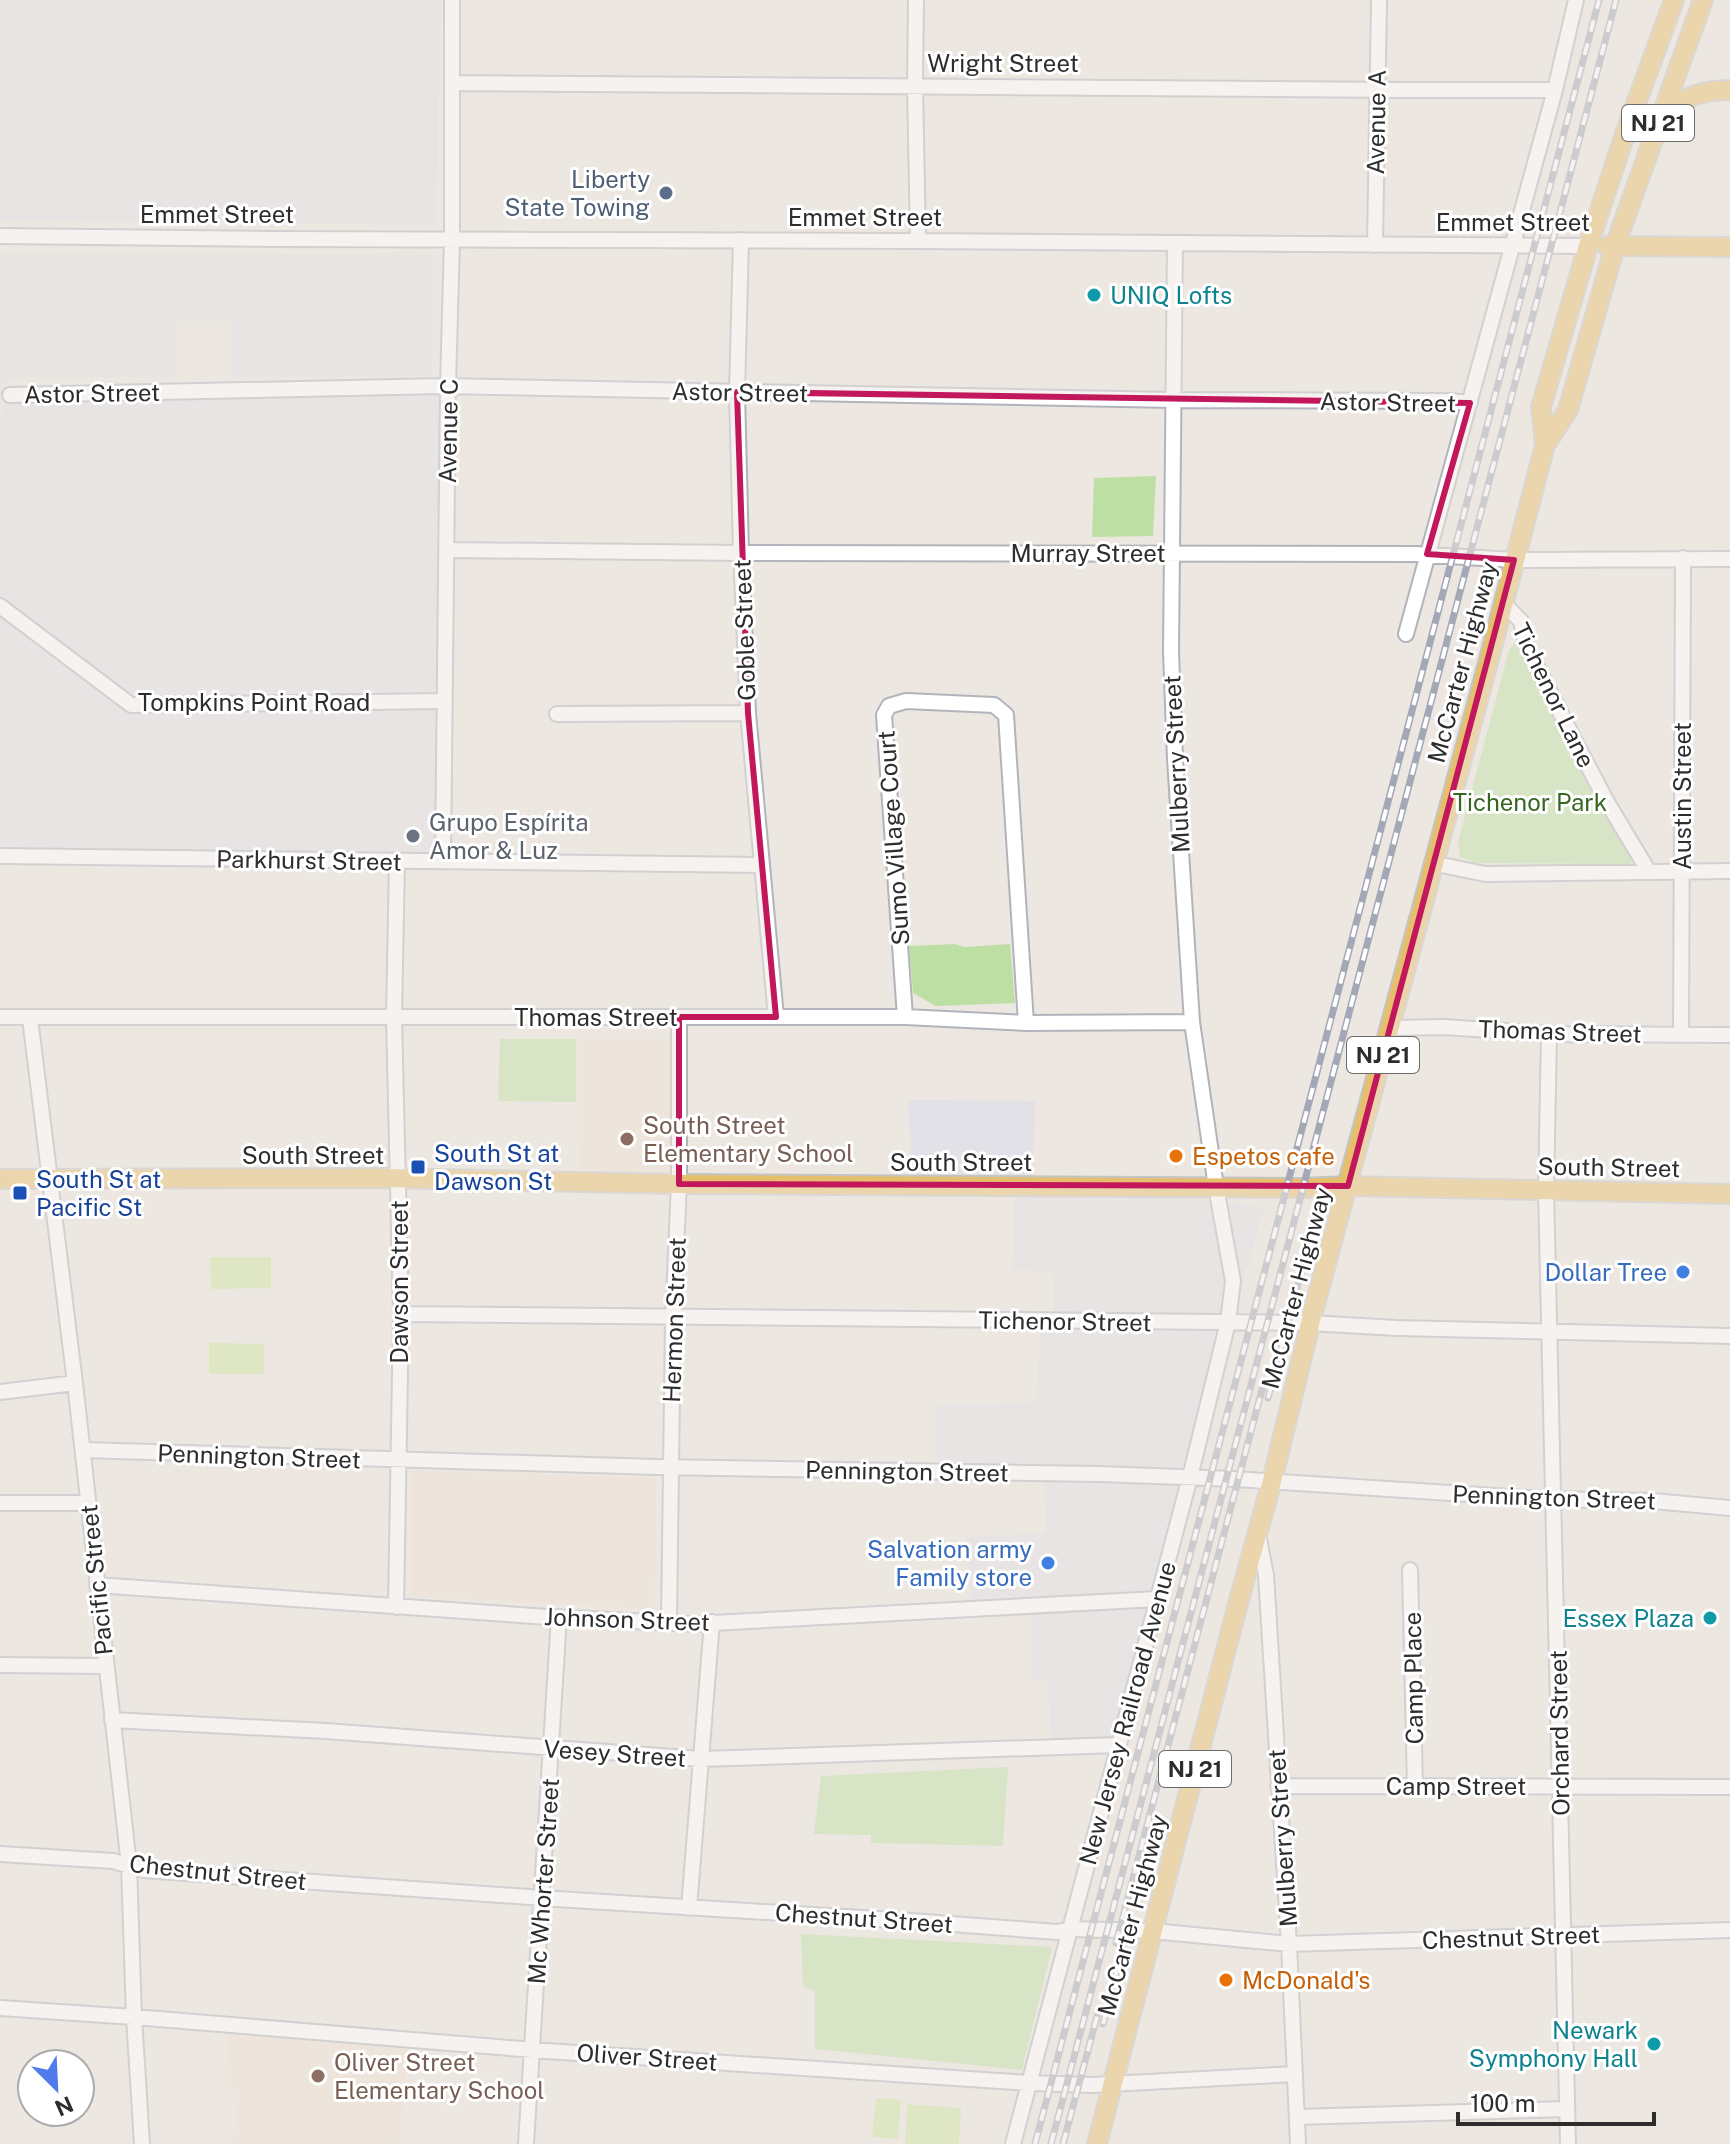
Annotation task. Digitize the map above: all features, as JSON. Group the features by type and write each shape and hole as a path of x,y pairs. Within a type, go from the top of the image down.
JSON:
{"main road":[{"name":"McCarter Highway","path":"1545,445 1541,407 1588,246 1674,0"},
{"name":"McCarter Highway","path":"1097,2144 1272,1481 1310,1323 1545,445 1568,410 1615,246 1703,0"},
{"path":"1660,116 1690,96 1730,90"},
{"name":"Emmet Street","path":"1588,246 1730,247"},
{"name":"South Street","path":"0,1179 398,1178 679,1184 1348,1186 1730,1194"}],"street":[{"name":"Avenue C","path":"443,861 452,239 452,0"},
{"path":"916,0 918,241"},
{"name":"Avenue A","path":"1375,245 1379,0"},
{"path":"1406,634 1555,90 1576,0"},
{"name":"Wright Street","path":"452,83 1555,90"},
{"name":"Emmet Street","path":"0,236 1588,246"},
{"name":"Goble Street","path":"741,240 737,392 748,713 776,1017"},
{"name":"Mulberry Street","path":"1175,243 1171,553 1173,707 1192,1022 1233,1281"},
{"name":"Astor Street","path":"10,395 448,386 1470,403"},
{"name":"Murray Street","path":"447,550 1427,554 1514,560 1730,559"},
{"name":"Austin Street","path":"1681,1034 1683,558"},
{"name":"Tichenor Lane","path":"1503,603 1521,621 1526,645 1607,802 1649,872"},
{"name":"Tompkins Point Road","path":"0,606 131,705 445,701"},
{"name":"Sumo Village Court","path":"905,1017 884,715 889,706 906,701 994,705 1006,715 1026,1023"},
{"path":"557,714 748,713"},
{"name":"Parkhurst Street","path":"0,856 762,865"},
{"name":"Dawson Street","path":"396,1607 401,1314 394,1017 397,861"},
{"path":"1432,863 1485,874 1730,871"},
{"name":"Thomas Street","path":"0,1017 905,1017 1026,1023 1192,1022"},
{"name":"Hermon Street","path":"669,1623 673,1317 679,1184 679,1017"},
{"name":"Pacific Street","path":"30,1018 83,1450 129,1865 142,2144"},
{"name":"Thomas Street","path":"1390,1028 1444,1027 1549,1034 1730,1035"},
{"name":"Orchard Street","path":"1549,1034 1546,1190 1568,2144"},
{"name":"New Jersey Railroad Avenue","path":"1013,2144 1190,1477 1228,1322 1233,1281"},
{"name":"Tichenor Street","path":"401,1314 1310,1323 1730,1336"},
{"path":"0,1392 75,1383"},
{"name":"Pennington Street","path":"83,1450 670,1468 1190,1477 1555,1500 1653,1501 1730,1508"},
{"path":"0,1503 88,1503"},
{"name":"Mulberry Street","path":"1258,1532 1266,1575 1298,2144"},
{"name":"Camp Place","path":"1410,1570 1415,1786"},
{"name":"Johnson Street","path":"97,1585 669,1623 1157,1599"},
{"name":"Mc Whorter Street","path":"526,2144 559,1617"},
{"path":"689,1908 712,1622"},
{"path":"0,1665 105,1666"},
{"name":"Vesey Street","path":"112,1720 326,1731 701,1759 1118,1745"},
{"name":"Camp Street","path":"1278,1786 1730,1787"},
{"name":"Chestnut Street","path":"0,1854 113,1861 143,1870 541,1898 1057,1932 1070,1929 1152,1931 1289,1944 1730,1930"},
{"name":"Oliver Street","path":"0,2008 532,2050 1029,2083 1112,2084 1294,2074"},
{"path":"1297,2117 1566,2109"}],"highlighted area":[{"path":"737,392 1470,403 1427,554 1514,560 1348,1186 679,1184 679,1017 776,1017 748,713"}],"shaded area":[{"path":"0,0 441,0 436,225 0,221"},
{"path":"0,254 433,254 431,376 232,377 232,321 176,321 175,377 10,378 0,386"},
{"path":"448,386 443,861 0,856 0,418 10,391"},
{"name":"South Street Elementary School","path":"577,1039 678,1039 670,1181 581,1179 584,1099 577,1098"},
{"path":"908,1100 1035,1101 1033,1183 1243,1203 1264,1208 1112,1751 1052,1750 1048,1680 1032,1680 1031,1599 971,1603 965,1537 1046,1533 1044,1471 937,1467 937,1405 1036,1402 1041,1317 1054,1317 1053,1274 1013,1268 1014,1181 913,1178"},
{"path":"412,1471 656,1478 655,1609 410,1596"},
{"name":"Oliver Street Elementary School","path":"227,2027 409,2039 399,2144 232,2144 235,2113"}],"green space":[{"path":"1156,476 1153,536 1092,537 1094,478"},
{"name":"Tichenor Park","path":"1517,640 1594,798 1633,858 1630,864 1476,863 1460,857 1458,842 1509,650"},
{"path":"955,944 964,947 1010,944 1015,1003 936,1006 913,993 909,946"},
{"path":"500,1039 576,1039 576,1102 498,1101"},
{"path":"210,1257 271,1257 271,1288 211,1289"},
{"path":"209,1343 264,1344 264,1374 209,1374"},
{"path":"1008,1767 1003,1846 871,1843 871,1835 814,1834 821,1776"},
{"path":"801,1934 1052,1947 1022,2070 815,2049 815,1991 803,1987"},
{"path":"876,2098 901,2100 898,2139 872,2137"},
{"path":"907,2104 961,2108 959,2144 905,2144"}],"railway":[{"path":"1035,2144 1599,0"},
{"path":"1051,2144 1616,0"},
{"path":"1268,1398 1311,1235"},
{"path":"1116,1943 1264,1382"},
{"path":"1103,2024 1127,1931"},
{"path":"1063,2144 1099,2009"}],"place":[{"name":"Liberty State Towing","path":"666,193"},
{"name":"UNIQ Lofts","path":"1094,295"},
{"name":"Grupo Espírita Amor & Luz","path":"413,836"},
{"name":"South Street Elementary School","path":"627,1139"},
{"name":"Espetos cafe","path":"1176,1156"},
{"name":"South St at Dawson St","path":"418,1167"},
{"name":"South St at Pacific St","path":"20,1193"},
{"name":"Dollar Tree","path":"1683,1272"},
{"name":"Salvation army Family store","path":"1048,1563"},
{"name":"Essex Plaza","path":"1710,1618"},
{"name":"McDonald's","path":"1226,1980"},
{"name":"Newark Symphony Hall","path":"1654,2044"},
{"name":"Oliver Street Elementary School","path":"318,2076"}]}
